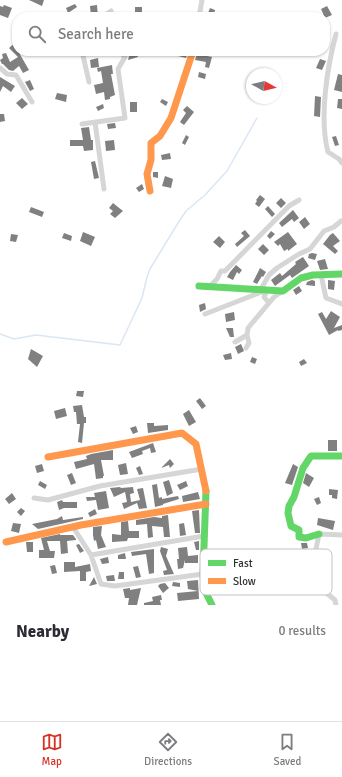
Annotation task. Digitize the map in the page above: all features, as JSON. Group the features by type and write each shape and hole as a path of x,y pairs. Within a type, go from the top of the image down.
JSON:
{"street":[{"path":"200,12 202,0"},
{"path":"330,55 336,34"},
{"path":"83,56 89,82"},
{"path":"82,124 125,118 118,69 125,57 124,56"},
{"path":"150,192 147,174 151,160 151,143 160,136 171,118 191,56"},
{"path":"330,56 325,101 326,143 328,152 339,159 342,163"},
{"path":"0,68 7,74 16,75 32,102"},
{"path":"95,122 104,189"},
{"path":"210,286 221,271 225,271 289,206 300,200"},
{"path":"269,302 264,297 264,290 269,276 277,268 310,249 324,231 334,227 340,221"},
{"path":"246,348 248,343 248,328 274,297 301,278 313,275 321,276 342,274"},
{"path":"321,276 326,298 342,304"},
{"path":"199,286 283,291"},
{"path":"205,314 264,290"},
{"path":"235,342 247,335"},
{"path":"48,457 182,432 196,444 202,469 206,491 203,549"},
{"path":"342,456 311,456 303,468 294,497 289,506 288,513 291,526 299,530 299,537 306,538 318,534 342,535"},
{"path":"34,498 48,500 100,486 202,469"},
{"path":"6,542 44,532 122,517 206,504"},
{"path":"73,527 91,555 101,584 115,586 200,574"},
{"path":"315,549 318,534"},
{"path":"91,555 204,536"},
{"path":"207,595 212,605"},
{"path":"329,595 335,600 336,605"}],"building":[{"path":"29,0 44,0 42,6"},
{"path":"75,4 77,7 70,12 68,12 66,8"},
{"path":"4,5 12,8 8,18 0,15 0,6 3,7"},
{"path":"97,5 98,12 91,12 90,6"},
{"path":"327,6 332,15 330,16 330,12 322,12 321,9"},
{"path":"135,7 142,7 142,12 135,12"},
{"path":"210,8 215,10 215,12 208,12"},
{"path":"6,53 10,62 18,57 17,56 21,56 29,70 23,73 19,66 13,71 9,70 0,60 3,58 2,54"},
{"path":"129,56 138,56 138,57 128,60"},
{"path":"196,56 212,57 209,68 205,67 206,62 195,60"},
{"path":"98,58 99,67 91,68 90,60"},
{"path":"320,59 326,61 322,70 316,68"},
{"path":"112,65 113,74 111,74 115,95 110,97 110,99 105,100 104,92 96,94 94,85 103,83 101,71 98,72 97,68"},
{"path":"199,72 206,74 205,79 198,77"},
{"path":"338,74 342,75 342,92 334,90"},
{"path":"0,77 15,86 11,92 3,86 0,92"},
{"path":"30,80 34,89 30,91 25,82"},
{"path":"57,93 67,95 66,102 55,99"},
{"path":"315,96 321,97 320,117 314,116"},
{"path":"22,98 28,104 22,109 16,103"},
{"path":"162,99 168,102 166,106 160,102"},
{"path":"338,99 342,99 342,109 337,108"},
{"path":"130,102 137,102 137,112 130,112"},
{"path":"103,104 104,108 98,111 96,107"},
{"path":"187,106 194,112 184,125 180,122 186,113 183,110"},
{"path":"0,114 4,114 5,121 0,122"},
{"path":"115,123 116,128 108,129 107,124"},
{"path":"89,127 91,140 93,140 93,150 84,151 83,146 70,146 70,140 83,140 81,128"},
{"path":"186,135 189,137 185,145 182,143"},
{"path":"336,136 339,145 335,146 332,137"},
{"path":"114,140 115,150 106,151 105,141"},
{"path":"170,153 171,159 162,160 161,155"},
{"path":"95,161 99,178 94,179 91,162"},
{"path":"153,172 158,172 158,178 153,177"},
{"path":"165,176 173,179 171,188 162,186"},
{"path":"142,184 144,189 139,192 136,188"},
{"path":"260,195 265,199 259,207 255,204"},
{"path":"281,198 286,203 281,208 276,203"},
{"path":"113,203 123,211 115,218 110,214 113,211 109,208"},
{"path":"268,206 275,214 272,217 265,209"},
{"path":"31,207 44,212 42,217 29,212"},
{"path":"293,210 299,218 294,222 292,219 282,227 279,223"},
{"path":"305,217 310,224 304,229 299,222"},
{"path":"245,230 250,236 237,247 235,244 244,236 241,233"},
{"path":"271,231 275,234 270,239 267,236"},
{"path":"83,232 95,237 91,246 80,241"},
{"path":"288,232 297,244 288,251 288,249 284,251 280,244 278,246 274,242"},
{"path":"64,233 72,236 71,241 62,238"},
{"path":"333,233 340,241 333,246 338,251 335,254 323,244"},
{"path":"11,234 18,235 16,242 10,241"},
{"path":"219,236 225,242 220,248 213,242"},
{"path":"263,244 269,250 264,255 258,249"},
{"path":"309,254 317,254 315,260 308,258"},
{"path":"303,257 309,266 292,278 290,275 275,286 271,280 280,273 282,276 296,264 295,262"},
{"path":"325,259 328,269 320,270 317,261"},
{"path":"236,265 242,270 239,274 237,272 233,280 227,277"},
{"path":"260,268 266,272 257,284 253,282"},
{"path":"312,280 315,281 315,286 306,285 307,282"},
{"path":"328,280 335,281 334,290 328,289"},
{"path":"299,286 302,291 296,295 293,290"},
{"path":"205,303 206,309 200,312 199,305"},
{"path":"331,311 340,317 334,328 342,325 342,330 338,330 329,335 318,314 322,312 326,319"},
{"path":"234,312 235,320 226,322 225,314"},
{"path":"226,328 233,328 234,337 230,337"},
{"path":"241,344 244,351 238,354 235,347"},
{"path":"31,349 43,356 37,367 28,359"},
{"path":"231,353 232,359 225,360 223,355"},
{"path":"252,357 257,359 255,364 250,362"},
{"path":"304,359 307,363 301,366 299,362"},
{"path":"77,391 84,391 83,397 76,396"},
{"path":"200,398 206,406 202,409 196,401"},
{"path":"82,405 84,417 86,417 86,423 84,423 82,443 78,442 80,424 77,424 76,412 74,412 73,406"},
{"path":"65,408 67,416 56,419 54,411"},
{"path":"189,410 196,422 189,426 183,414"},
{"path":"147,423 154,423 154,426 168,425 168,430 148,433"},
{"path":"136,426 138,432 133,434 130,428"},
{"path":"328,440 337,440 337,451 328,451"},
{"path":"153,443 156,452 151,453 150,448 142,451 143,454 132,458 129,452"},
{"path":"113,450 113,460 101,460 104,476 103,478 96,479 94,464 76,469 74,462 87,459 86,456 91,454"},
{"path":"170,459 174,464 170,468 169,465 161,468"},
{"path":"126,463 128,474 120,475 118,465"},
{"path":"42,464 44,471 37,473 35,466"},
{"path":"293,464 298,467 292,485 285,483"},
{"path":"140,466 143,474 139,475 136,468"},
{"path":"72,473 76,483 71,485 67,475"},
{"path":"306,473 314,478 309,487 303,483"},
{"path":"169,480 173,493 167,496 163,482"},
{"path":"40,481 47,485 45,489 38,485"},
{"path":"186,481 188,486 180,490 177,485"},
{"path":"157,484 159,498 162,497 162,499 178,496 179,499 155,507 152,485"},
{"path":"133,487 134,493 130,494 131,502 140,500 137,489 143,488 147,508 139,509 137,503 124,509 122,503 127,502 125,492 114,497 110,488"},
{"path":"329,489 338,490 337,499 332,498 332,495 329,495"},
{"path":"106,491 109,508 98,510 96,500 87,501 86,497 95,497 94,493"},
{"path":"198,492 200,499 183,502 182,496"},
{"path":"12,493 16,499 9,504 5,499"},
{"path":"319,497 321,503 317,505 314,499"},
{"path":"62,500 63,502 77,502 77,508 64,508 59,510 57,502"},
{"path":"21,508 25,511 21,516 17,512"},
{"path":"95,509 97,514 90,517 88,513"},
{"path":"199,510 200,533 195,533 192,511"},
{"path":"168,515 170,537 164,537 163,527 152,526 153,537 148,538 147,524 136,525 136,520 154,517 162,518 162,516"},
{"path":"62,516 63,520 83,517 83,519 38,529 32,524 57,519"},
{"path":"318,518 335,521 333,530 317,525"},
{"path":"128,521 129,531 139,531 139,538 128,538 127,541 112,542 112,534 121,535 121,522"},
{"path":"13,523 21,524 19,533 11,531"},
{"path":"184,523 186,535 180,536 179,524"},
{"path":"102,526 101,535 106,547 98,549 96,540 94,541 93,527"},
{"path":"60,534 73,535 76,539 67,541 68,553 61,554 60,541 47,541 50,551 55,551 54,558 39,558 39,550 44,550 41,538"},
{"path":"199,541 199,550 196,550 194,542"},
{"path":"26,542 33,542 33,552 27,552"},
{"path":"301,543 307,543 308,548 302,549"},
{"path":"79,544 84,551 80,553 76,545"},
{"path":"161,547 168,549 166,556 174,574 164,575 163,571 167,570 160,551"},
{"path":"187,547 188,556 198,555 198,563 185,563 185,560 183,568 178,569 178,548"},
{"path":"154,549 154,573 149,574 146,554 132,556 131,552"},
{"path":"125,553 126,559 118,559 118,555"},
{"path":"108,557 109,563 102,564 100,559"},
{"path":"64,562 75,562 75,567 90,564 91,571 86,572 86,581 80,581 80,571 64,572"},
{"path":"55,565 57,573 52,574 50,566"},
{"path":"138,566 141,577 136,578 133,567"},
{"path":"119,572 124,572 124,579 118,579"},
{"path":"114,575 115,581 107,581 106,576"},
{"path":"94,577 97,584 89,586"},
{"path":"198,580 199,599 178,601 177,593 198,591 188,589 187,581"},
{"path":"173,582 180,583 180,587 172,586"},
{"path":"165,583 169,588 163,593 158,586"},
{"path":"130,588 130,590 141,588 137,605 128,605 129,598 125,598 123,589"},
{"path":"161,595 161,605 144,605 144,603 153,601 152,597"}],"waterway":[{"path":"0,334 14,339 36,335 120,345 142,298 150,269 186,211 205,195 227,171 257,118"}],"traffic: fast":[{"path":"199,286 283,291 301,278 313,275 342,274"},
{"path":"319,534 306,538 299,537 299,530 291,526 288,513 289,506 294,497 303,468 311,456 342,456"},
{"path":"204,549 206,491"},
{"path":"207,595 212,605"}],"traffic: slow":[{"path":"150,191 147,174 151,160 151,143 160,136 171,118 191,56"},
{"path":"48,457 182,433 196,444 206,491"},
{"path":"6,542 81,525 206,504"}]}
